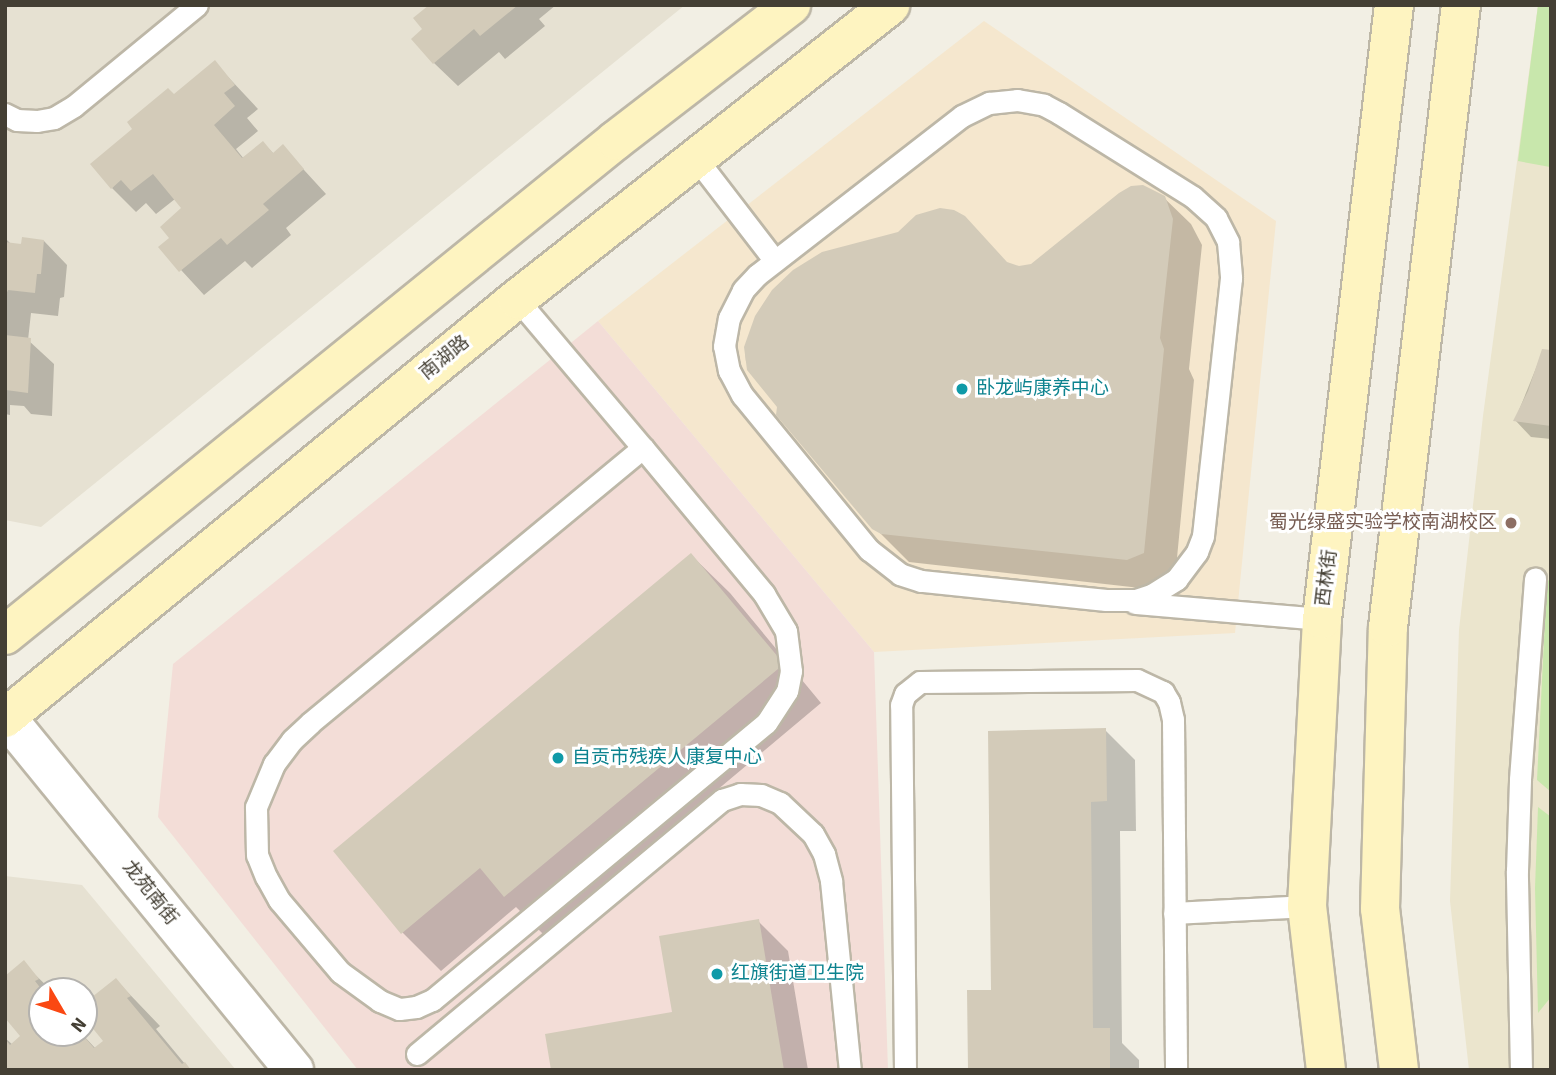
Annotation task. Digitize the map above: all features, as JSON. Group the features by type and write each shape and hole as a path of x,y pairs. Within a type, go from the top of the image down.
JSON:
{"main road":[{"path":"5,635 616,140 791,5"},
{"name":"南湖路","path":"6,718 517,299 890,5"},
{"name":"西林街","path":"1326,1070 1307,906 1322,619 1394,5"},
{"path":"1399,1070 1380,909 1388,626 1461,5"}],"street":[{"name":"龙苑南街","path":"6,718 294,1070"}],"lane":[{"path":"5,114 27,120 54,118 74,106 197,5"},
{"path":"1122,601 1151,595 1177,579 1188,566 1203,537 1231,278 1228,242 1206,206 1059,113 1030,102 1003,101 974,109 962,116 775,261 743,290 734,304 725,333 729,371 742,395 869,550 900,574 921,581 1122,601 1322,619"},
{"path":"695,158 775,261"},
{"path":"517,299 643,447 778,614 791,652 787,691 766,723 432,1000 416,1007 398,1009 380,1001 340,972 279,900 266,877 257,855 256,807 274,764 292,740 310,723 643,447"},
{"path":"1521,1070 1518,845 1535,579"},
{"path":"905,1070 901,705 911,687 920,682 1137,680 1163,692 1169,702 1173,720 1176,1070"},
{"path":"417,1054 722,800 751,794 780,803 813,834 824,854 831,881 850,1070"},
{"path":"1174,913 1307,906"}],"shaded area":[{"path":"5,5 685,5 41,527 5,520"},
{"name":"蜀光绿盛实验学校南湖校区","path":"1538,5 1551,5 1551,1070 1469,1070 1450,901 1459,630 1483,416"},
{"path":"984,21 1276,221 1235,633 874,652 598,321"},
{"path":"598,321 874,652 888,1070 358,1070 158,817 173,664"},
{"path":"5,876 82,885 236,1070 5,1070"}],"green space":[{"path":"1538,5 1551,5 1550,167 1518,161"},
{"path":"1547,580 1551,581 1551,792 1537,780"},
{"path":"1538,807 1551,817 1551,997 1538,1013 1535,888"}],"building":[{"path":"429,5 518,5 480,36 474,29 433,64 411,39 422,29 413,18"},
{"path":"215,60 235,85 224,93 235,106 214,125 242,158 263,141 273,153 283,144 304,169 263,204 269,210 227,245 221,238 179,272 158,247 169,238 160,227 181,208 153,174 131,191 121,180 111,189 90,164 132,129 127,122 168,88 174,94"},
{"name":"卧龙屿康养中心","path":"1143,185 1165,196 1173,219 1160,338 1164,349 1144,553 1127,560 881,534 872,529 776,415 777,407 747,370 744,347 755,316 772,290 793,270 822,252 898,232 916,215 940,208 954,210 965,216 1007,262 1019,266 1031,264 1119,193 1131,186"},
{"path":"22,237 44,240 41,274 37,274 35,293 8,290 5,297 5,242 21,244"},
{"path":"5,335 31,338 28,393 6,390"},
{"path":"1542,349 1551,350 1551,426 1513,421 1528,391"},
{"name":"自贡市残疾人康复中心","path":"691,553 784,664 504,897 480,868 401,934 333,851"},
{"path":"1106,728 1107,801 1091,802 1093,1028 1110,1028 1110,1070 968,1070 967,990 991,990 988,731"},
{"name":"红旗街道卫生院","path":"759,919 784,1070 551,1070 545,1034 672,1012 659,936"},
{"path":"24,960 37,977 28,977 28,1047 98,1047 103,1041 98,1035 98,992 116,978 131,996 127,998 182,1064 185,1062 191,1070 5,1070 5,1039 10,1045 20,1036 5,1018 5,976"}],"place":[{"name":"卧龙屿康养中心","path":"962,389"},
{"name":"蜀光绿盛实验学校南湖校区","path":"1511,523"},
{"name":"自贡市残疾人康复中心","path":"558,758"},
{"name":"红旗街道卫生院","path":"717,974"}]}
